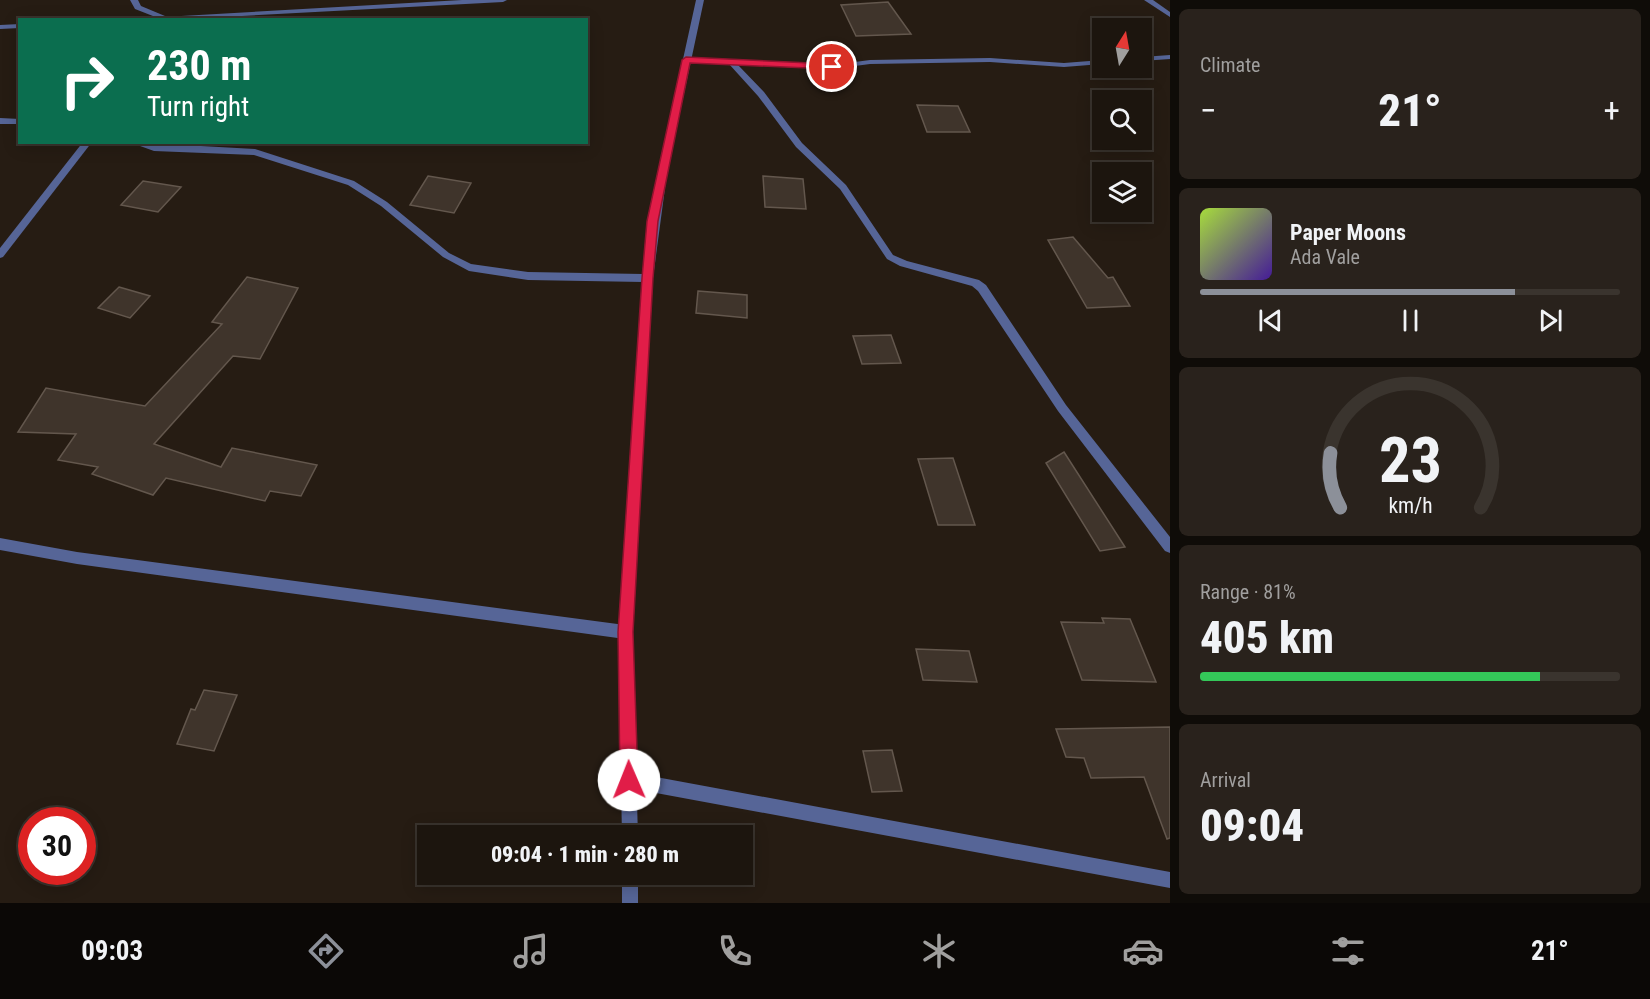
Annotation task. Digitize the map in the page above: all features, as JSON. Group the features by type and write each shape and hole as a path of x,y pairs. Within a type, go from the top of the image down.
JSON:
{"street":[{"path":"134,0 138,7 161,16"},
{"path":"138,18 503,0"},
{"path":"630,825 626,632 648,278 653,221 700,0"},
{"path":"1148,0 1170,15"},
{"path":"0,27 18,26"},
{"path":"1152,58 1170,57"},
{"path":"686,60 832,67 870,62 990,60 1064,64 1092,63"},
{"path":"731,62 761,94 799,145 843,187 890,257 904,264 975,283 982,288 1062,408 1170,547"},
{"path":"0,121 18,122"},
{"path":"0,255 86,144"},
{"path":"139,144 154,148 255,152 351,183 384,204 446,255 469,267 528,276 648,278"},
{"path":"0,544 89,560 626,632"},
{"path":"629,780 1170,880"},
{"path":"630,885 630,903"}],"building":[{"path":"888,2 911,34 856,36 841,5"},
{"path":"917,105 958,106 970,132 927,132"},
{"path":"428,176 471,183 454,213 410,205"},
{"path":"763,176 803,179 806,209 765,207"},
{"path":"143,181 181,187 158,212 121,205"},
{"path":"1073,237 1108,278 1113,277 1130,306 1087,308 1048,240"},
{"path":"247,277 298,288 260,359 233,356 154,444 221,467 232,448 317,465 301,496 270,491 265,501 166,478 153,495 92,474 98,467 58,460 76,434 18,432 46,388 145,406 222,324 212,322"},
{"path":"119,287 150,296 130,318 98,308"},
{"path":"698,291 747,295 747,318 696,313"},
{"path":"891,335 901,363 862,364 853,336"},
{"path":"1064,452 1125,547 1100,551 1046,463"},
{"path":"953,458 975,525 938,525 918,459"},
{"path":"1102,618 1130,619 1156,682 1082,680 1061,622 1104,623"},
{"path":"916,649 969,651 977,682 923,680"},
{"path":"204,690 237,695 214,751 177,744 191,709 195,710"},
{"path":"1170,727 1170,838 1167,839 1144,777 1091,778 1084,758 1066,757 1056,729"},
{"path":"892,750 902,791 872,792 863,751"}],"route":[{"path":"629,780 626,632 648,278 653,221 662,168 686,60 832,67"}]}
